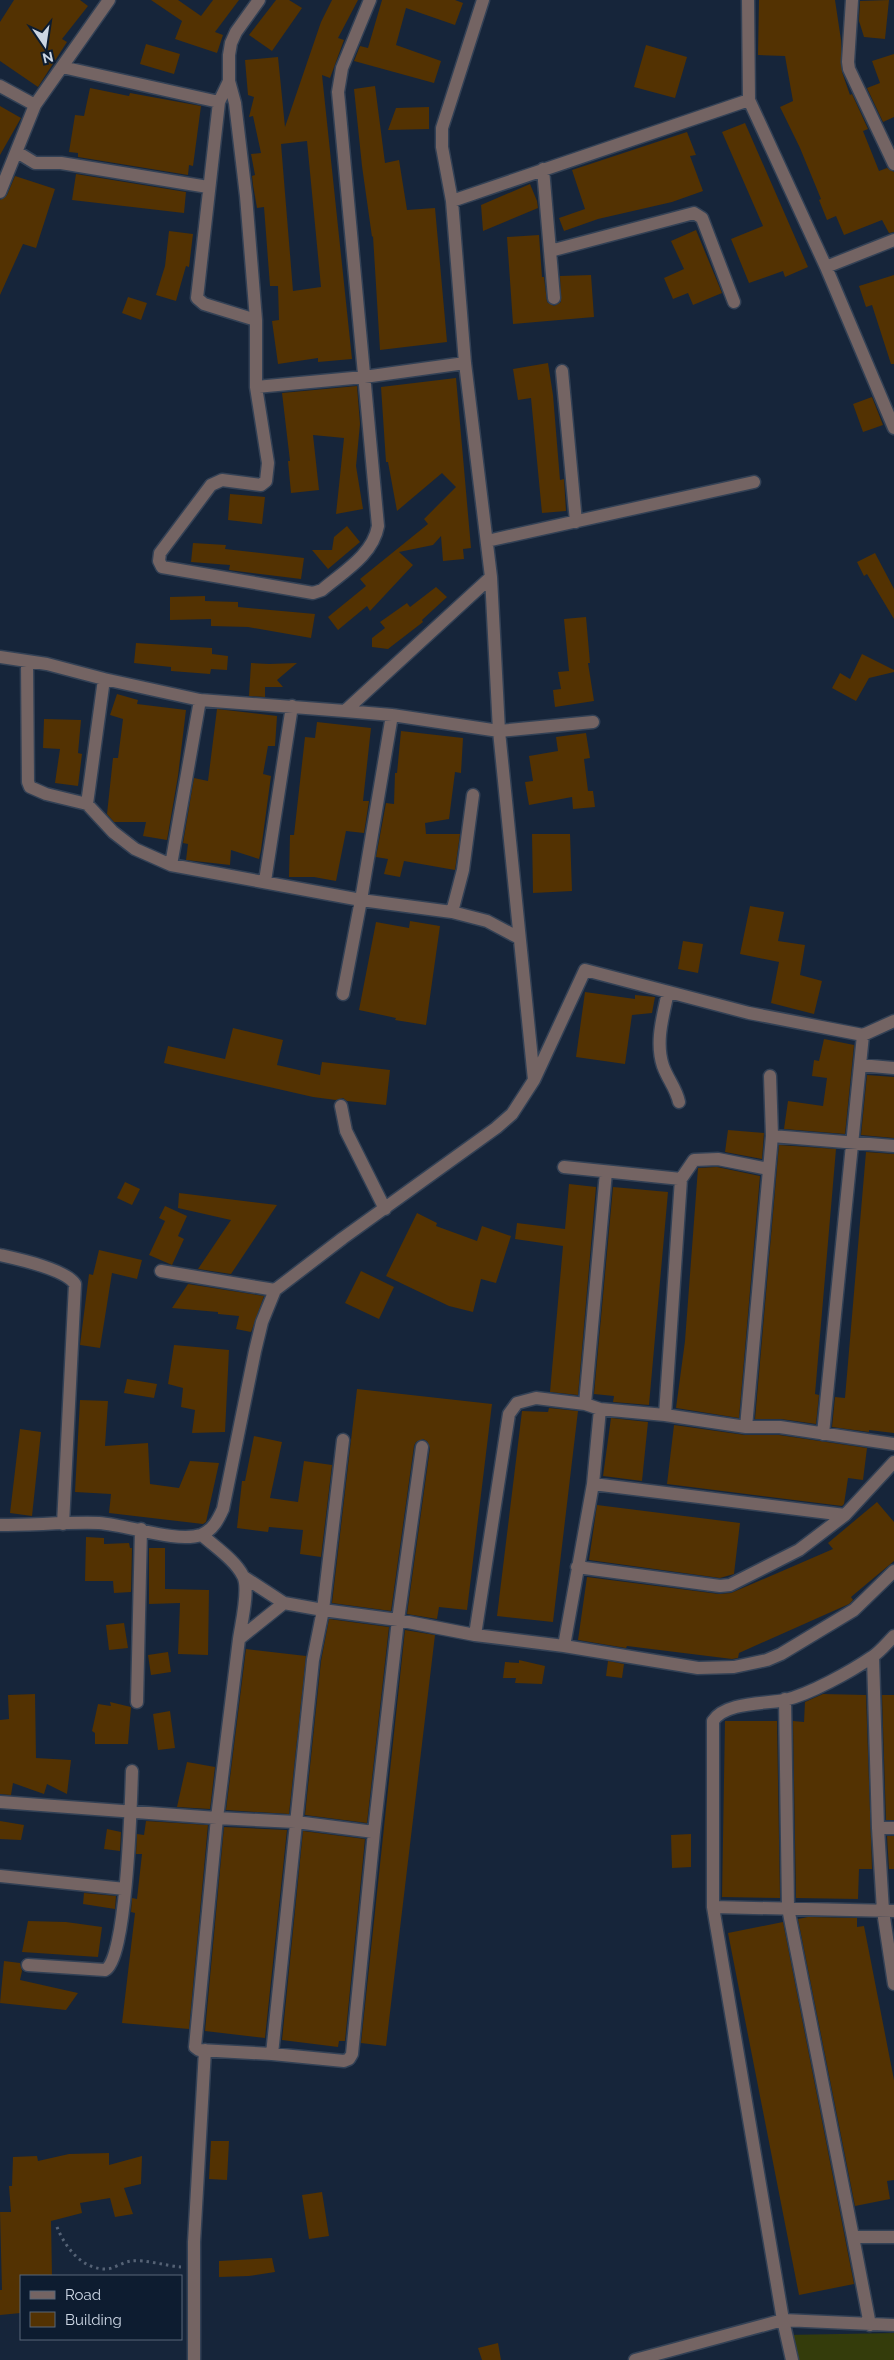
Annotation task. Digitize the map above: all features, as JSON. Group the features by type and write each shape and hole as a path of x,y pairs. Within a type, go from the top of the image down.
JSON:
{"street":[{"path":"0,192 35,105 109,0"},
{"path":"259,0 236,32 231,43 228,81 235,103 246,196 256,320 256,387 268,463 266,481 261,485 257,485 222,480 211,485 160,553 159,561 162,567 313,593 322,590 365,554 376,535 377,516 338,92 342,68 370,0"},
{"path":"483,0 442,128 442,147 452,201 465,363 491,576 498,731 534,1080"},
{"path":"748,0 749,100 826,267 894,428"},
{"path":"852,0 848,62 894,164"},
{"path":"62,67 219,102"},
{"path":"228,81 219,102 197,298 204,304 256,320"},
{"path":"0,86 35,105"},
{"path":"452,201 749,100"},
{"path":"17,152 35,163 61,163 208,187"},
{"path":"543,170 554,298"},
{"path":"550,251 694,213 702,218 734,302"},
{"path":"826,267 894,240"},
{"path":"256,387 364,377 465,363"},
{"path":"562,371 576,522"},
{"path":"486,541 754,482"},
{"path":"345,711 491,576"},
{"path":"0,657 47,664 104,680 200,700 392,715 498,731 593,722"},
{"path":"27,662 28,782 30,787 87,804 113,832 136,849 171,865 361,900 452,912 487,921 519,938"},
{"path":"87,804 104,680"},
{"path":"171,865 200,700"},
{"path":"265,882 292,706"},
{"path":"343,994 392,715"},
{"path":"452,912 463,870 473,795"},
{"path":"0,1525 99,1523 183,1537 202,1534 214,1526 223,1509 257,1341 262,1322 275,1290 512,1114 534,1080 585,970 749,1013 863,1035 894,1021"},
{"path":"668,992 661,1026 660,1052 667,1076 677,1091 679,1102"},
{"path":"823,1434 863,1035"},
{"path":"860,1065 894,1068"},
{"path":"746,1427 772,1136 770,1076"},
{"path":"341,1106 346,1130 385,1209"},
{"path":"772,1136 851,1144 894,1146"},
{"path":"664,1415 681,1180 694,1160 718,1158 768,1169"},
{"path":"564,1167 681,1180"},
{"path":"585,1404 606,1172"},
{"path":"0,1254 55,1272 72,1279 75,1284 64,1524"},
{"path":"160,1271 275,1290"},
{"path":"475,1635 509,1414 517,1403 536,1398 585,1404 600,1409 664,1415 746,1427 780,1428 894,1444"},
{"path":"564,1646 593,1484 600,1409"},
{"path":"272,2054 313,1660 323,1610 343,1440"},
{"path":"244,1577 245,1594 217,1818 194,2041 195,2047 204,2050 344,2061 349,2059 352,2054 374,1832 398,1620 422,1447"},
{"path":"577,1567 720,1586 730,1585 799,1550 846,1515 894,1462"},
{"path":"593,1484 846,1515"},
{"path":"137,1702 141,1529"},
{"path":"202,1534 226,1555 244,1577 284,1603 398,1620 475,1635 564,1646 698,1668 734,1667 767,1660 854,1610 894,1571"},
{"path":"239,1639 284,1603"},
{"path":"792,2360 783,2320 713,1907 713,1722 717,1716 727,1711 756,1703 785,1699 826,1683 873,1657 894,1636"},
{"path":"873,1657 878,1828 894,1984"},
{"path":"785,1699 788,1908 870,2325"},
{"path":"28,1965 98,1970 109,1968 115,1954 125,1889 132,1770"},
{"path":"0,1802 130,1813 296,1822 374,1832"},
{"path":"878,1828 894,1828"},
{"path":"0,1876 125,1889"},
{"path":"713,1907 888,1911"},
{"path":"194,2360 194,2268 204,2050"},
{"path":"854,2238 894,2237"},
{"path":"635,2360 783,2320 894,2325"}],"path":[{"path":"57,2227 62,2240 77,2257 91,2266 106,2270 131,2261 194,2268"}],"green space":[{"path":"894,2333 894,2360 792,2360 785,2335"}],"building":[{"path":"14,0 80,0 88,6 62,39 67,42 38,87 0,61 0,22"},
{"path":"151,0 178,0 201,16 213,0 239,0 215,32 223,35 217,53 175,39 182,21"},
{"path":"276,0 289,0 302,8 272,51 249,35"},
{"path":"332,0 358,0 338,38 344,40 330,78 322,75 352,359 318,362 318,358 278,364 272,321 279,320 278,286 270,286 264,207 257,208 253,185 252,176 255,175 251,154 261,153 253,116 249,117 254,97 248,95 245,60 278,57 285,127 321,22","holes":["307,141 321,287 293,291 281,144"]},
{"path":"382,0 455,0 463,3 455,25 406,8 396,45 441,61 434,83 354,61 360,46 368,48"},
{"path":"759,0 835,0 841,40 842,72 850,95 852,94 868,129 863,131 879,171 887,168 894,172 894,232 889,233 882,220 844,235 836,216 827,220 819,200 821,199 800,148 780,107 793,101 785,56 758,55"},
{"path":"889,0 885,39 864,37 859,21 860,1"},
{"path":"146,44 180,54 174,74 140,64"},
{"path":"646,45 687,57 675,98 634,87"},
{"path":"894,54 894,117 883,122 867,88 880,83 872,61"},
{"path":"375,86 385,163 399,160 407,210 435,208 447,342 380,350 373,236 362,166 354,89"},
{"path":"90,88 129,96 130,93 201,106 193,166 189,165 188,175 78,157 78,153 69,152 75,115 84,116"},
{"path":"0,106 21,118 0,155"},
{"path":"429,107 429,129 388,130 396,108"},
{"path":"745,123 808,267 785,277 783,271 749,283 731,239 763,226 722,132"},
{"path":"687,132 696,155 690,156 703,191 672,202 598,219 564,231 559,218 585,209 572,170"},
{"path":"76,174 186,192 184,213 72,200"},
{"path":"15,176 55,189 36,248 23,244 0,295 0,200 7,195"},
{"path":"530,184 538,208 483,231 481,205"},
{"path":"696,230 722,293 693,305 688,293 673,299 664,278 684,269 671,241"},
{"path":"169,231 193,234 189,267 186,266 176,301 156,295 165,266"},
{"path":"539,235 542,277 544,277 547,302 554,306 561,302 560,276 591,275 594,317 513,324 507,237"},
{"path":"894,275 894,364 891,364 872,305 866,307 859,286"},
{"path":"128,297 147,303 141,320 122,313"},
{"path":"548,363 553,395 560,480 564,479 566,511 542,513 531,398 518,400 513,369"},
{"path":"456,378 471,548 463,549 464,559 443,561 441,536 433,545 399,552 413,565 370,611 367,606 338,630 328,617 366,586 360,579 428,524 424,519 456,487 442,473 397,511 388,462 386,462 381,387"},
{"path":"357,386 360,424 356,466 363,509 336,514 344,438 313,435 319,490 291,493 288,461 290,461 282,393"},
{"path":"872,397 883,425 863,432 853,404"},
{"path":"230,494 265,497 262,524 228,520"},
{"path":"347,526 360,542 328,569 312,550 332,550 334,537"},
{"path":"193,543 226,545 225,549 304,558 301,579 229,570 230,565 191,562"},
{"path":"875,553 894,589 894,619 867,574 864,576 857,562"},
{"path":"436,587 447,597 422,620 423,622 388,649 372,647 372,638 385,628 380,622 407,603 410,607"},
{"path":"205,596 205,601 238,602 238,607 315,614 311,638 248,627 211,626 211,619 170,620 170,597"},
{"path":"586,617 590,663 588,663 594,701 555,707 553,690 561,689 558,672 569,671 564,619"},
{"path":"136,643 212,648 212,654 228,656 227,670 211,669 210,674 171,671 171,667 134,663"},
{"path":"862,654 894,670 894,672 869,678 856,701 832,688 840,673 850,679"},
{"path":"251,663 297,663 277,680 283,687 265,687 265,697 249,696"},
{"path":"117,694 138,700 137,704 186,710 178,776 167,840 143,836 146,822 114,822 107,814 113,758 118,758 123,719 110,715"},
{"path":"217,709 277,716 275,746 268,746 263,774 271,776 259,859 231,850 230,865 186,860 188,844 183,843 194,778 208,781"},
{"path":"44,719 81,720 78,753 82,754 78,786 55,783 60,749 43,748"},
{"path":"317,722 371,728 363,801 369,801 364,833 346,831 336,881 314,877 289,877 290,835 294,835 305,737 315,738"},
{"path":"401,731 463,738 461,773 455,772 449,819 425,823 426,834 460,834 455,870 404,861 400,877 384,874 388,859 376,857 386,803 394,804 395,773 397,773"},
{"path":"586,733 590,758 584,759 588,791 593,791 595,807 573,809 572,797 529,805 525,782 533,781 529,756 558,751 556,737"},
{"path":"532,834 570,834 572,891 533,893"},
{"path":"750,906 784,912 778,941 805,945 800,975 822,981 814,1014 771,1003 779,962 740,954"},
{"path":"410,921 440,926 426,1025 395,1020 396,1018 359,1010 376,922 409,928"},
{"path":"683,941 703,944 698,973 678,969"},
{"path":"585,992 635,999 635,995 655,997 652,1013 632,1015 625,1064 576,1057"},
{"path":"233,1028 283,1040 277,1065 320,1075 322,1062 390,1070 386,1105 347,1101 343,1098 336,1100 313,1097 164,1063 168,1046 225,1059"},
{"path":"824,1039 854,1045 845,1134 784,1129 788,1101 823,1106 827,1078 812,1076 814,1060 819,1061"},
{"path":"867,1075 894,1077 894,1138 861,1135"},
{"path":"728,1130 764,1133 762,1159 725,1152"},
{"path":"779,1145 836,1149 815,1394 819,1395 816,1424 781,1419 755,1419"},
{"path":"866,1152 894,1154 894,1433 832,1427 835,1397 845,1398"},
{"path":"717,1167 760,1176 739,1418 676,1408 685,1341 698,1168"},
{"path":"125,1182 140,1189 132,1205 117,1198"},
{"path":"569,1184 596,1187 578,1395 550,1392 563,1246 515,1239 517,1223 565,1229"},
{"path":"613,1187 668,1192 649,1405 613,1402 614,1396 594,1394"},
{"path":"179,1193 277,1205 231,1274 198,1269 231,1220 178,1208"},
{"path":"165,1206 187,1216 178,1236 184,1239 172,1265 149,1255 165,1221 159,1218"},
{"path":"417,1213 437,1223 436,1226 477,1241 482,1226 511,1236 496,1283 481,1279 473,1312 449,1306 386,1276"},
{"path":"99,1250 142,1260 137,1279 112,1273 100,1348 80,1345 89,1274 93,1275"},
{"path":"361,1271 394,1287 379,1319 345,1303"},
{"path":"188,1284 264,1296 251,1332 236,1329 239,1316 172,1308"},
{"path":"174,1345 229,1350 225,1432 192,1433 195,1410 181,1407 183,1388 168,1384"},
{"path":"127,1379 157,1384 154,1398 124,1393"},
{"path":"357,1389 492,1404 467,1610 439,1607 437,1619 407,1614 430,1448 427,1441 423,1439 416,1442 414,1446 391,1611 332,1603"},
{"path":"80,1400 108,1401 105,1446 148,1443 150,1484 179,1488 190,1461 219,1463 206,1522 203,1524 109,1513 111,1494 75,1492"},
{"path":"549,1408 578,1411 553,1622 497,1616 522,1411 548,1412"},
{"path":"611,1418 648,1422 642,1481 603,1476"},
{"path":"674,1425 745,1435 779,1435 867,1448 863,1480 848,1478 844,1504 842,1506 667,1484"},
{"path":"20,1429 41,1432 32,1516 10,1513"},
{"path":"254,1436 282,1442 270,1498 298,1502 304,1461 332,1465 321,1557 300,1554 303,1530 269,1527 268,1532 237,1528 242,1481 245,1481"},
{"path":"877,1502 894,1522 894,1561 851,1597 853,1600 849,1604 739,1653 738,1658 732,1659 627,1646 626,1648 578,1640 587,1577 719,1594 731,1593 833,1549 828,1543"},
{"path":"597,1505 740,1523 734,1574 720,1578 589,1560"},
{"path":"86,1537 104,1538 104,1544 129,1543 130,1548 132,1548 131,1592 114,1593 113,1581 85,1581"},
{"path":"149,1548 165,1548 165,1589 209,1590 208,1655 178,1654 180,1603 149,1604"},
{"path":"329,1619 389,1627 367,1823 305,1815 321,1661"},
{"path":"124,1623 128,1648 109,1650 106,1625"},
{"path":"405,1630 435,1635 386,2046 361,2043"},
{"path":"246,1649 306,1656 289,1814 226,1810"},
{"path":"168,1652 171,1672 151,1675 148,1655"},
{"path":"519,1660 545,1666 542,1684 515,1683 516,1678 503,1678 505,1662 519,1663"},
{"path":"608,1661 624,1664 622,1678 606,1676"},
{"path":"35,1694 36,1758 71,1760 67,1794 47,1784 44,1794 13,1783 11,1795 0,1794 0,1720 9,1719 8,1695"},
{"path":"823,1694 866,1695 872,1869 859,1869 858,1899 796,1898 793,1721 804,1722 805,1702"},
{"path":"882,1695 894,1695 894,1820 886,1820"},
{"path":"110,1702 131,1707 128,1744 95,1744 95,1733 92,1731 98,1704 111,1706"},
{"path":"170,1711 175,1748 158,1750 153,1714"},
{"path":"725,1721 777,1721 780,1898 722,1897"},
{"path":"187,1762 215,1767 210,1809 177,1807"},
{"path":"0,1821 24,1825 21,1840 0,1839"},
{"path":"146,1821 208,1825 189,2029 122,2023 135,1913 131,1912 132,1898 137,1899 142,1854 136,1854 137,1834 144,1835"},
{"path":"224,1827 287,1830 265,2038 205,2031"},
{"path":"107,1829 121,1832 120,1851 104,1849"},
{"path":"303,1831 365,1839 345,2041 339,2041 338,2047 282,2040"},
{"path":"691,1834 691,1867 672,1868 671,1835"},
{"path":"887,1836 894,1836 894,1869 889,1869"},
{"path":"84,1893 116,1896 115,1909 83,1904"},
{"path":"808,1917 857,1918 857,1927 864,1926 894,2080 894,2180 887,2181 890,2199 855,2206 798,1919"},
{"path":"28,1921 66,1922 102,1927 98,1957 22,1952"},
{"path":"783,1922 854,2284 799,2295 728,1933"},
{"path":"4,1961 20,1963 22,1971 20,1980 78,1993 66,2010 0,2003"},
{"path":"211,2141 229,2141 227,2180 209,2179"},
{"path":"109,2153 109,2165 142,2156 141,2184 124,2188 133,2214 115,2217 110,2198 80,2203 82,2213 51,2221 52,2275 20,2275 20,2313 0,2315 0,2290 2,2290 0,2212 11,2212 9,2186 12,2186 13,2157 37,2156 38,2161 69,2154"},
{"path":"322,2192 329,2236 309,2239 302,2195"},
{"path":"272,2258 275,2272 249,2276 219,2277 219,2261"},
{"path":"498,2343 501,2360 482,2360 478,2348"}]}
